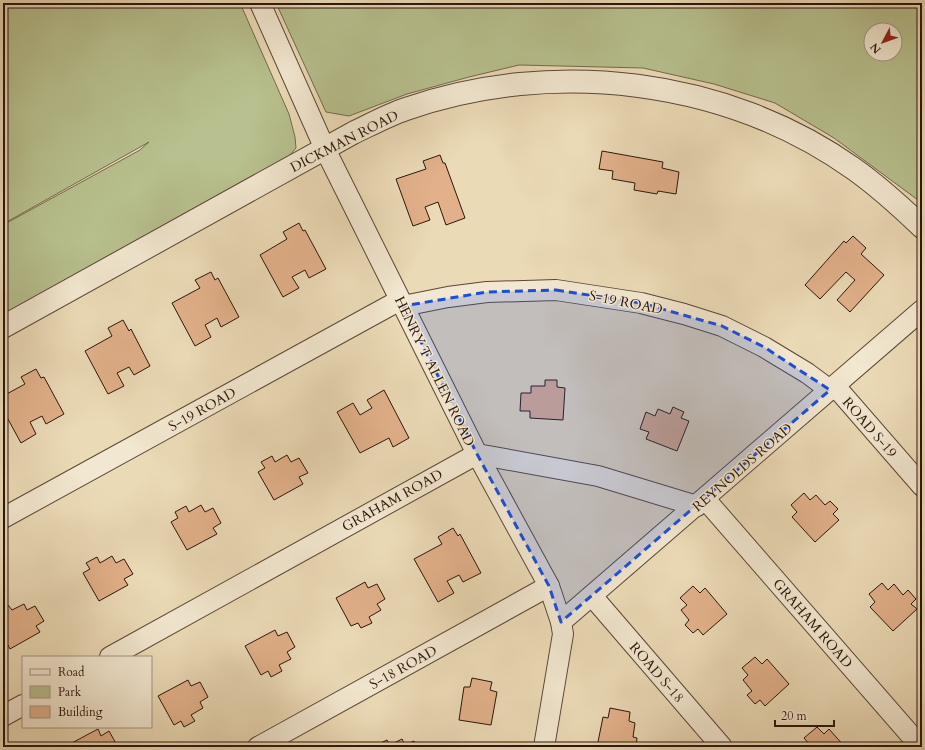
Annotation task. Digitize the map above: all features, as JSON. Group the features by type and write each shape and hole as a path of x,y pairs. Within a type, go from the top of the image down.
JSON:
{"street":[{"name":"HENRY T ALLEN ROAD","path":"260,3 325,149 477,454 549,586 561,622 563,634 544,747"},
{"name":"DICKMAN ROAD","path":"3,327 353,133 405,109 456,94 508,85 561,81 614,83 665,90 715,102 763,119 809,141 853,168 893,200 922,227"},
{"name":"S-19 ROAD","path":"3,518 402,303 487,292 556,290 641,303 722,326 770,350 832,388"},
{"name":"REYNOLDS ROAD","path":"561,622 922,310"},
{"name":"ROAD S-19","path":"832,388 922,486"},
{"path":"477,454 598,476 701,502"},
{"name":"GRAHAM ROAD","path":"112,656 477,454"},
{"name":"GRAHAM ROAD","path":"701,502 921,747"},
{"name":"S-18 ROAD","path":"258,747 549,586"},
{"name":"ROAD S-18","path":"592,596 722,747"},
{"path":"3,716 22,706"}],"highlighted area":[{"path":"556,290 641,303 722,326 764,347 830,390 561,622 549,586 477,454 403,306 487,292"}],"green space":[{"path":"3,3 240,3 289,114 295,137 296,148 289,156 3,314 3,225 140,150 149,142 3,224"},
{"path":"276,3 922,3 922,203 834,138 775,103 714,84 643,68 519,65 407,94 349,116 326,112"}],"building":[{"path":"602,151 663,162 662,168 679,172 676,194 658,191 657,194 634,190 635,183 612,179 613,171 599,169"},
{"path":"440,155 443,163 445,163 465,218 446,225 438,202 425,207 430,220 413,226 396,179 426,169 423,161"},
{"path":"299,223 303,231 305,230 326,269 309,278 305,270 292,277 299,288 283,297 260,255 287,239 283,232"},
{"path":"853,236 866,248 861,254 884,275 850,312 837,300 855,280 846,272 820,299 805,285 844,241 846,243"},
{"path":"211,272 215,280 218,278 239,317 221,327 217,318 205,325 211,337 195,346 172,303 200,288 195,280"},
{"path":"123,320 129,331 131,329 150,366 134,375 129,367 117,373 124,386 108,394 85,351 112,336 108,328"},
{"path":"36,369 41,378 44,377 64,414 46,424 42,416 30,422 36,434 21,443 3,410 3,396 25,384 21,377"},
{"path":"545,380 557,380 557,387 565,388 563,420 530,418 530,411 520,411 521,393 531,393 531,386 545,386"},
{"path":"384,390 409,438 393,447 389,438 360,453 337,412 353,403 360,415 372,408 367,400"},
{"path":"673,407 684,412 681,418 689,421 677,451 646,439 649,432 640,429 646,412 655,416 658,409 670,414"},
{"path":"287,455 291,462 299,458 308,473 299,477 303,484 274,500 258,472 265,468 261,462 272,456 275,462"},
{"path":"804,493 810,500 816,495 825,505 830,501 838,509 833,514 839,520 815,542 792,517 797,512 791,505"},
{"path":"201,505 205,512 213,508 221,523 213,528 217,534 187,550 171,522 178,518 175,512 186,506 189,512"},
{"path":"453,528 458,536 460,534 481,573 463,582 459,575 447,581 454,593 438,602 414,559 442,544 438,537"},
{"path":"112,556 116,563 124,559 133,574 124,579 128,585 99,601 83,573 90,569 86,563 97,557 100,563"},
{"path":"365,582 368,588 377,584 385,599 377,604 381,610 369,617 372,623 361,628 358,623 351,626 336,598"},
{"path":"882,583 888,590 894,584 903,595 908,590 916,599 911,604 917,609 893,631 870,607 875,602 869,594"},
{"path":"693,586 700,593 705,588 727,614 703,635 698,629 693,633 685,625 689,620 681,610 687,605 680,598"},
{"path":"24,604 27,610 35,606 44,621 36,626 40,632 10,649 3,636 3,608 8,605 12,610"},
{"path":"275,630 278,636 287,632 295,647 287,652 291,659 279,665 282,671 271,677 268,671 261,675 245,646"},
{"path":"755,657 762,664 767,659 789,684 765,706 760,700 755,704 747,695 752,691 743,680 748,675 742,668"},
{"path":"472,678 492,682 490,690 497,692 491,725 459,720 464,687 470,687"},
{"path":"188,680 191,686 200,682 208,697 200,702 203,708 191,715 195,721 184,727 181,721 174,725 158,696"},
{"path":"610,708 630,712 629,721 635,723 633,737 637,738 636,747 597,747 603,717 608,718"},
{"path":"817,727 824,734 829,729 845,747 808,747 810,745 804,738"},
{"path":"98,729 101,736 109,731 118,747 69,747 68,745"},
{"path":"402,739 405,745 414,741 417,747 377,747 376,745 387,740 390,745"}]}
